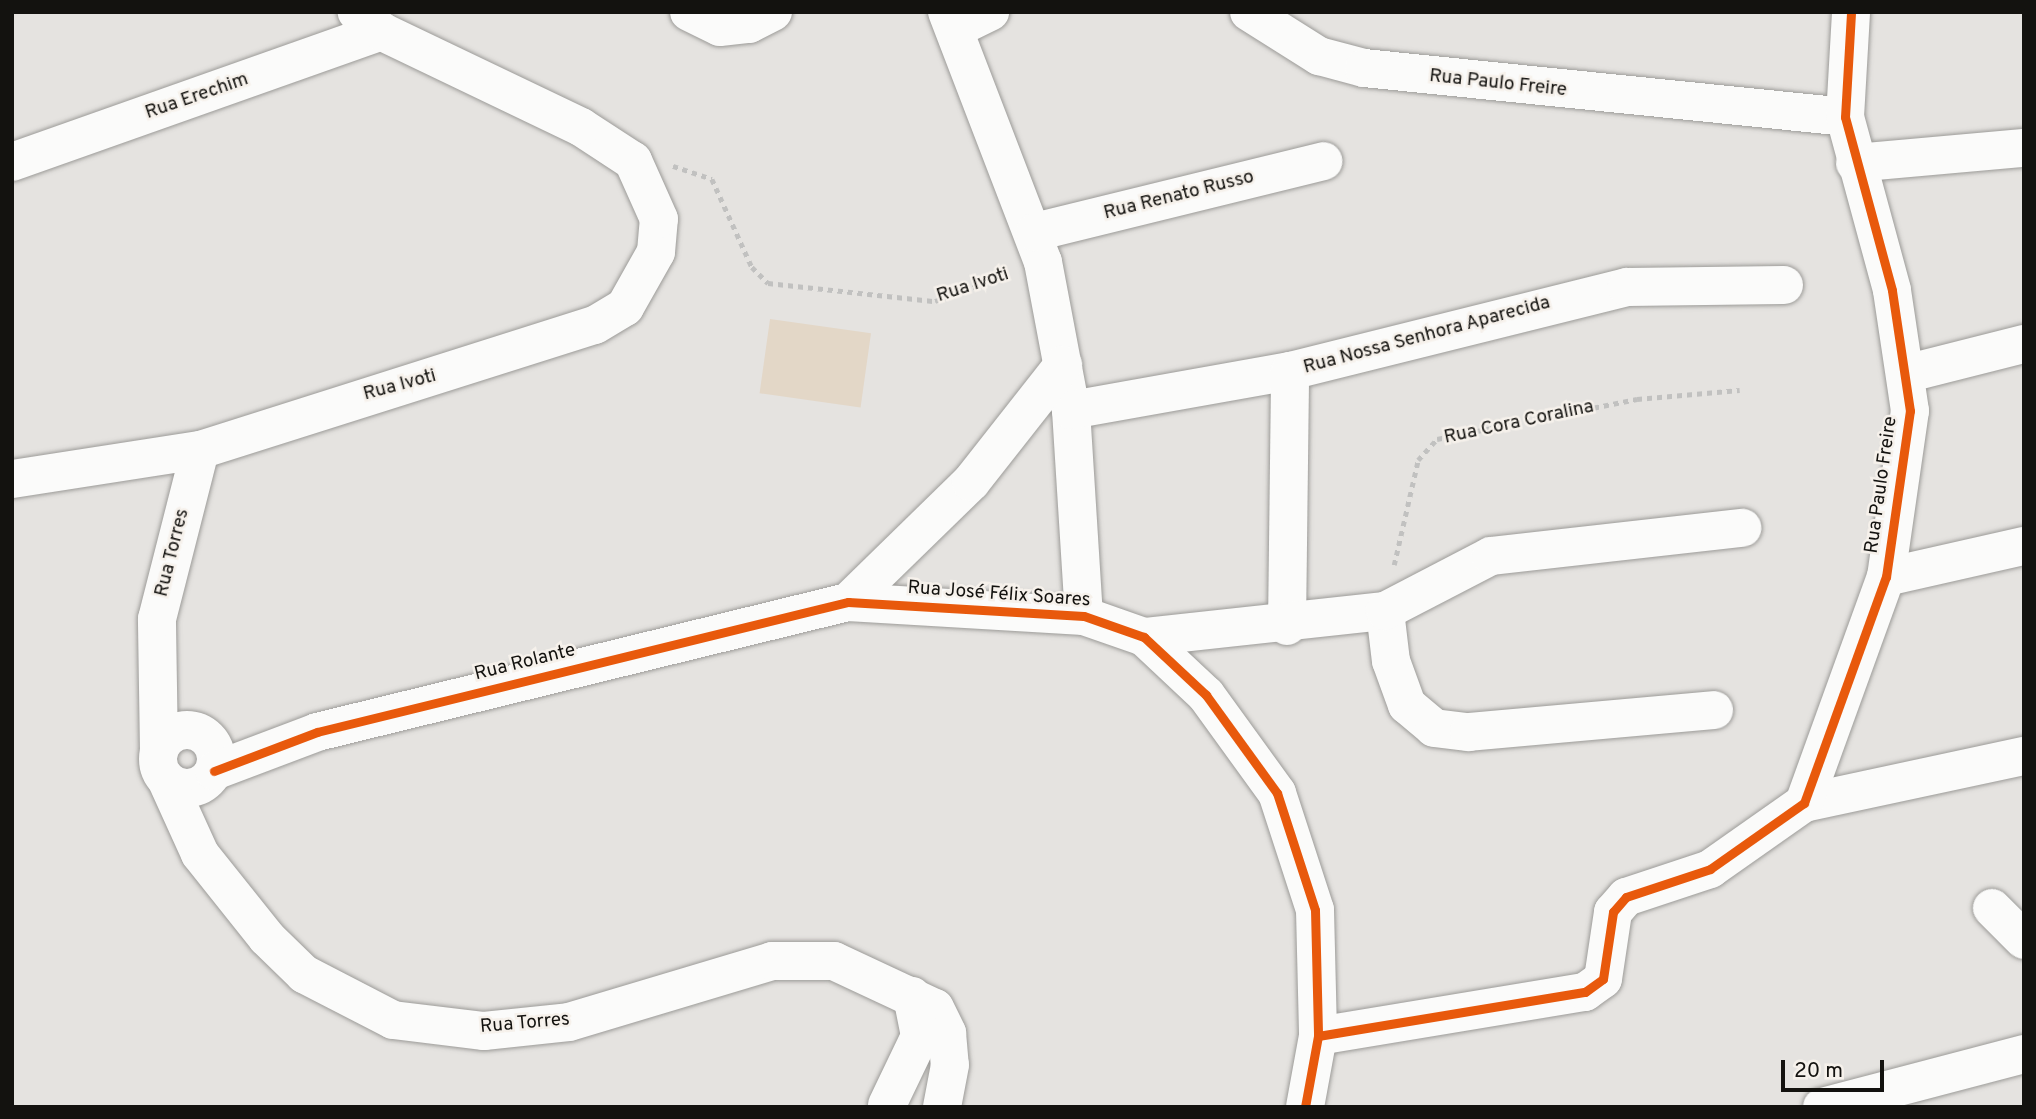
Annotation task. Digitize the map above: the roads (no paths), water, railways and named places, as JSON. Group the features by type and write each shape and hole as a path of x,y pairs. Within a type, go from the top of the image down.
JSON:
{"street":[{"path":"690,12 720,27 749,24 773,12"},
{"name":"Rua Paulo Freire","path":"1249,12 1319,56 1364,68 1845,117"},
{"name":"Rua Paulo Freire","path":"1804,803 1886,578 1904,466 1909,373 1845,117 1850,12"},
{"path":"965,18 1039,247 1063,365 1071,410 1084,615"},
{"name":"Rua Ivoti","path":"12,479 200,450 470,367 595,325 625,307 656,252 659,219 633,161 581,127 369,22"},
{"name":"Rua Erechim","path":"12,162 369,22"},
{"path":"1855,163 2024,148"},
{"name":"Rua Renato Russo","path":"1039,247 1323,161"},
{"name":"Rua Nossa Senhora Aparecida","path":"1071,410 1290,372 1627,287 1784,285"},
{"path":"1909,373 2024,344"},
{"path":"848,602 971,482 1063,365"},
{"path":"1287,626 1290,372"},
{"name":"Rua Torres","path":"200,450 157,619 162,765 200,854 222,876 267,938 304,974 393,1020 484,1031 569,1022 772,961 834,961 935,1008 947,1033 950,1065 942,1107"},
{"path":"1144,637 1287,626 1385,611 1490,556 1742,528"},
{"path":"1886,578 2024,546"},
{"name":"Rua José Félix Soares","path":"848,602 1084,615 1144,637"},
{"name":"Rua Rolante","path":"207,755 317,732 848,602"},
{"path":"1385,611 1391,661 1407,705 1434,728 1469,733 1714,710"},
{"path":"1144,637 1213,704 1277,793 1315,910 1318,1036 1305,1107"},
{"name":"Rua Torres","path":"159,657 207,755 222,876"},
{"path":"170,735 207,755 191,788 162,765 170,735"},
{"path":"1318,1036 1584,992 1603,979 1613,912 1626,897 1710,869 1804,803 2024,756"},
{"path":"1992,908 2024,940"},
{"path":"887,1106 920,1036 912,996"},
{"path":"1833,1105 2024,1054"}]}
